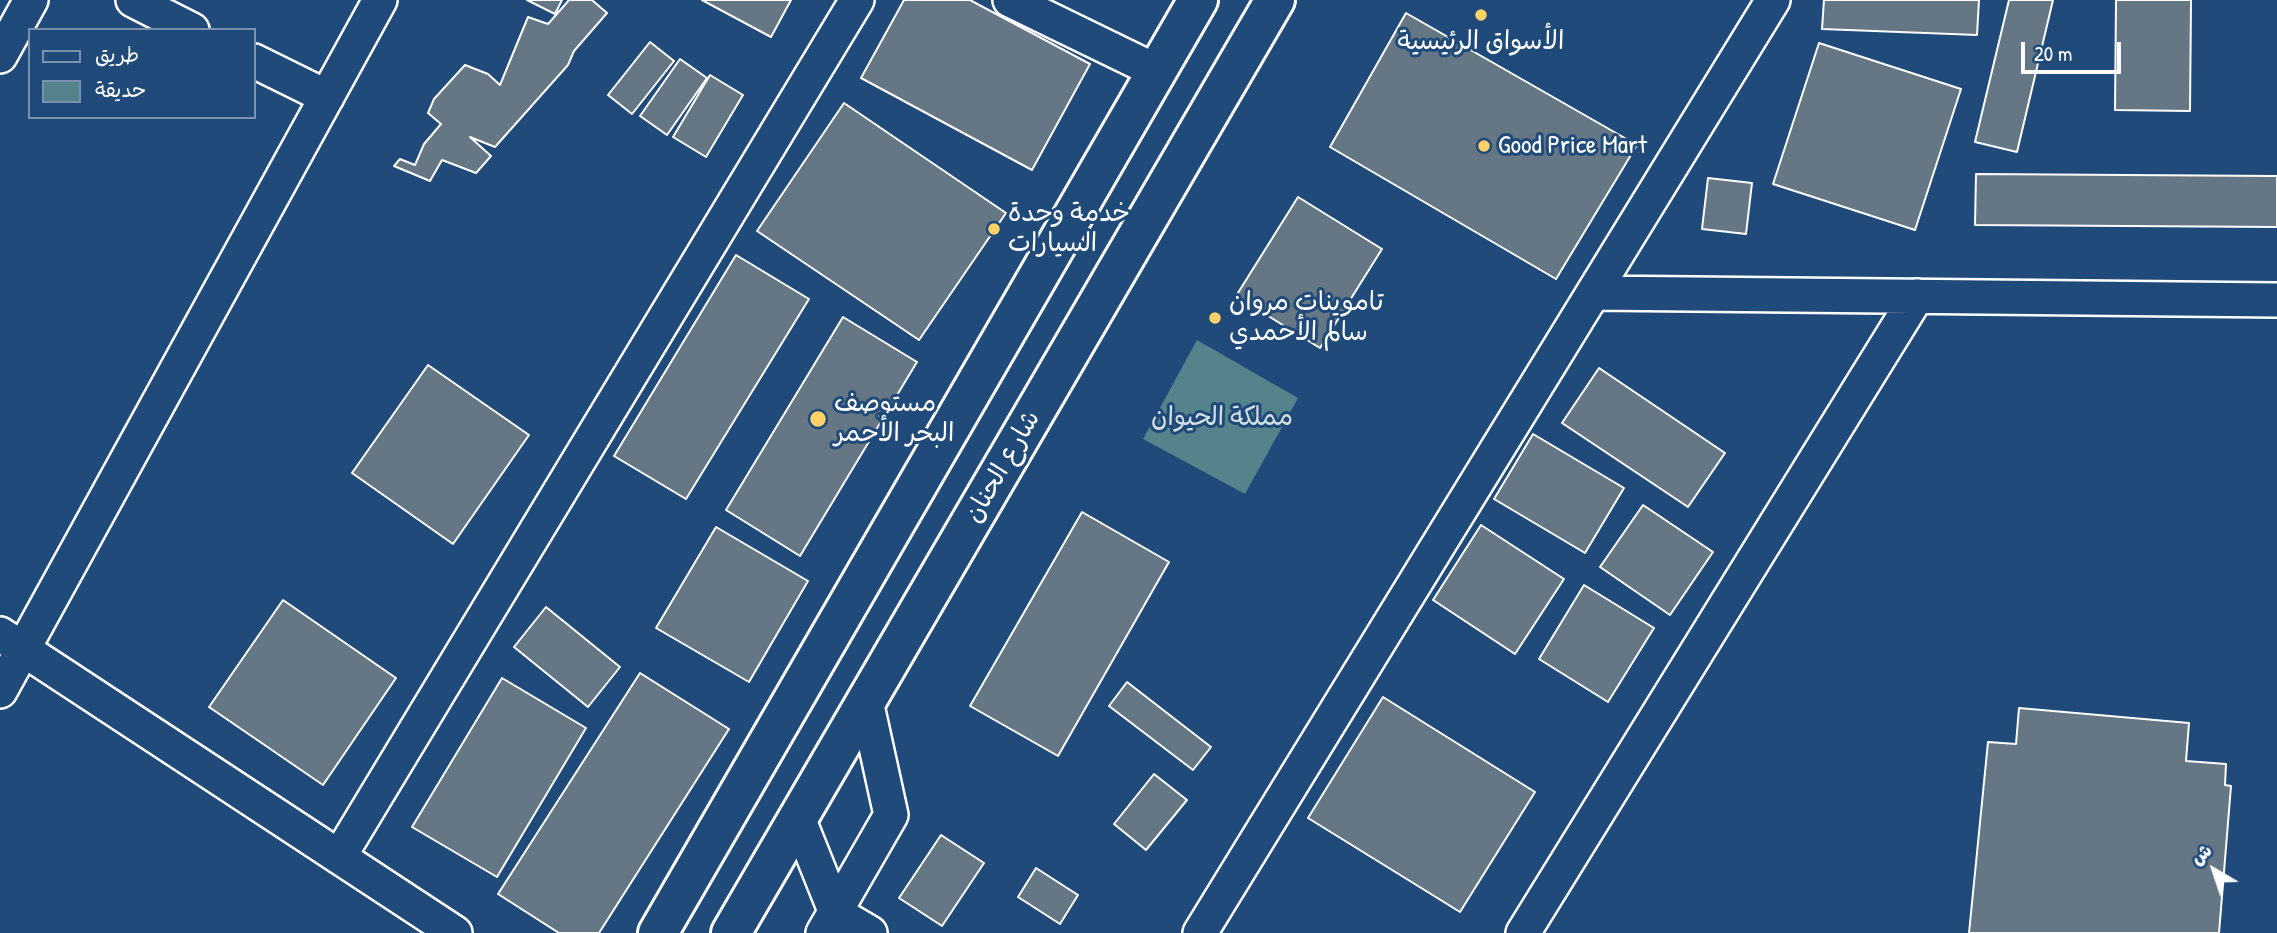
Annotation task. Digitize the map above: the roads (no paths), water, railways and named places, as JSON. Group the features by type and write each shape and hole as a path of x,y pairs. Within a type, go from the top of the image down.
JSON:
{"main road":[{"path":"658,933 1198,0"},
{"name":"شارع الحنان","path":"731,933 1275,0"}],"street":[{"path":"0,56 31,0"},
{"path":"133,0 188,28"},
{"path":"0,691 11,642 327,97 380,0"},
{"path":"339,858 856,0"},
{"path":"1010,0 1156,71"},
{"path":"1200,933 1773,0"},
{"path":"256,62 327,97"},
{"path":"1594,293 2277,300"},
{"path":"1523,933 1917,296"},
{"path":"11,642 454,933"},
{"path":"830,923 891,815 866,701"},
{"path":"798,818 830,923"},
{"path":"830,923 870,933"}],"place":[{"name":"الأسواق الرئيسية","path":"1481,15"},
{"name":"Good Price Mart","path":"1484,146"},
{"name":"خدمة وحدة السيارات","path":"994,229"},
{"name":"تاموينات مروان سالم الأحمدي","path":"1215,318"},
{"name":"مستوصف البحر الأحمر","path":"818,419"}],"park label":[{"name":"مملكة الحيوان","path":"1222,418"}]}
